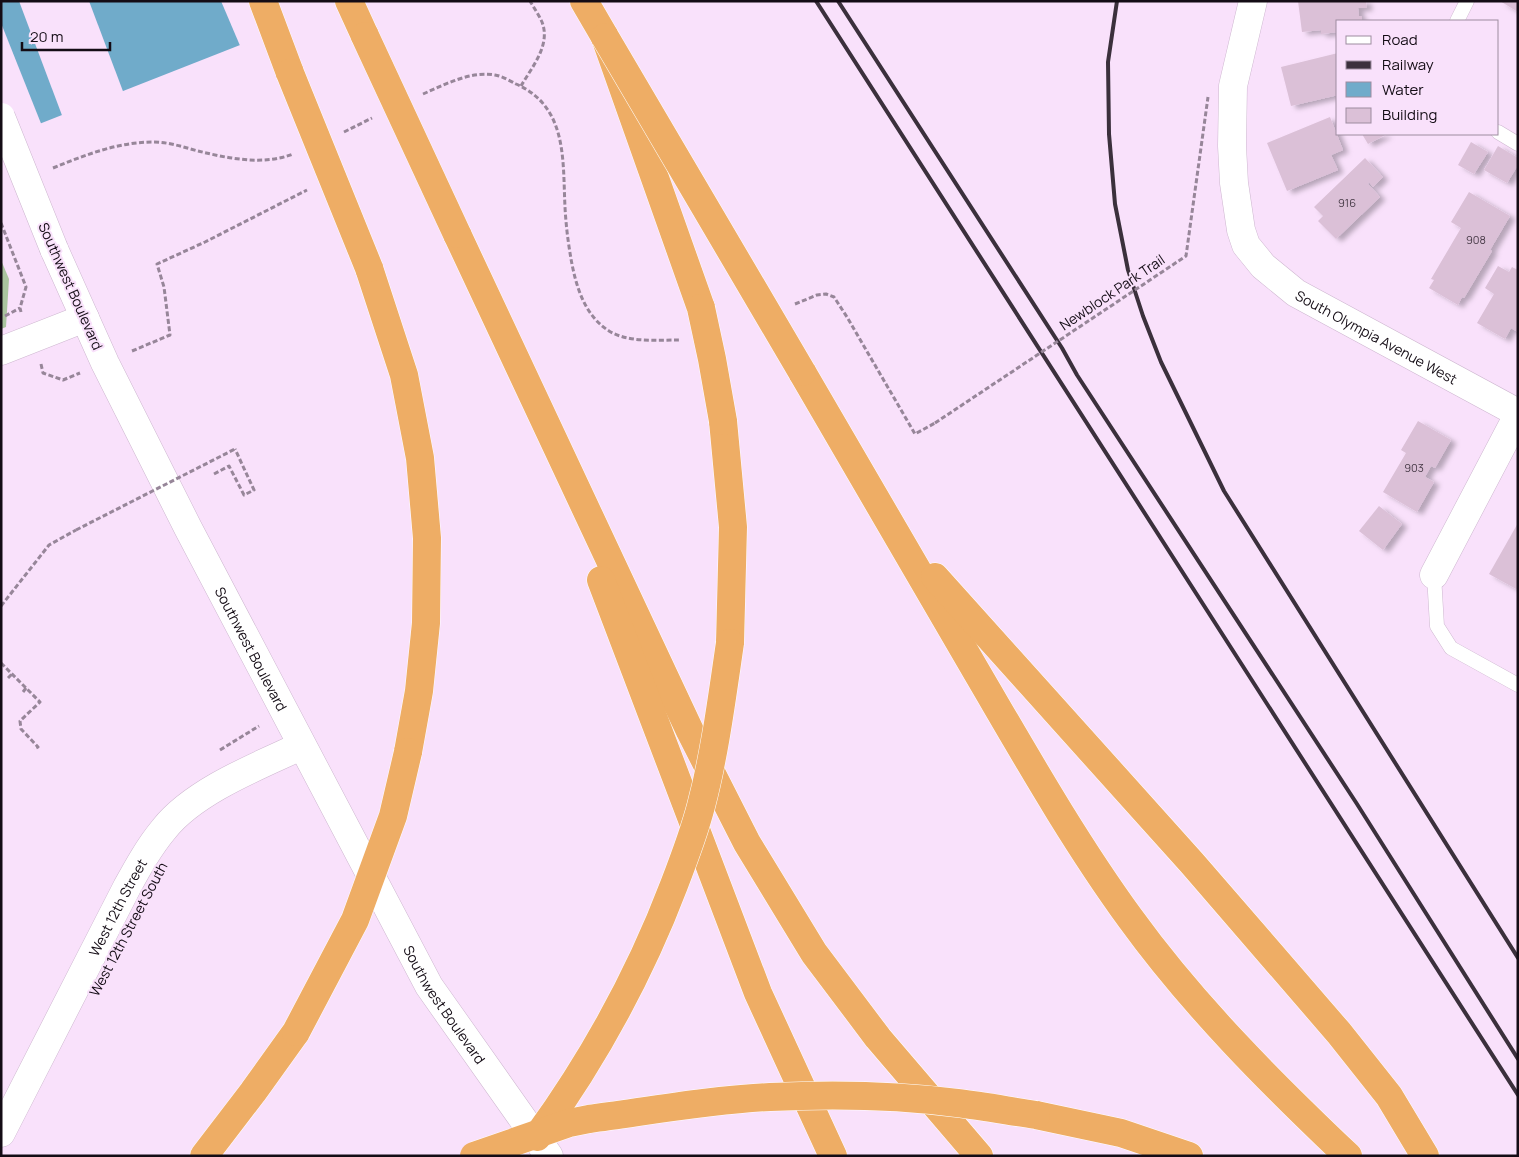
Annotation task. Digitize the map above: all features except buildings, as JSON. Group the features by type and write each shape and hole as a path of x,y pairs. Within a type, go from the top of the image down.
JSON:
{"highway":[{"path":"204,1156 296,1032 358,911 393,816 408,752 419,691 426,623 427,538 420,458 404,375 369,268 263,1"},
{"path":"348,1 690,731 747,843 814,953 878,1038 979,1156"},
{"path":"584,1 1062,818 1130,918 1167,966 1246,1056 1348,1156"},
{"path":"523,1156 563,1101 589,1060 640,968 659,924 682,865 701,807 730,643 733,526 723,421 712,359 700,308 604,37"},
{"path":"521,368 758,992 833,1156"},
{"path":"899,537 1192,863 1339,1033 1389,1096 1425,1156"},
{"path":"474,1156 570,1123 589,1119 769,1097 834,1096 955,1102 1036,1115 1121,1133 1190,1156"}],"main road":[{"name":"South Olympia Avenue West","path":"1252,1 1233,86 1232,146 1234,184 1241,230 1246,245 1262,266 1296,292 1518,414"},
{"name":"Southwest Boulevard","path":"1,117 54,250 104,363 301,746 429,986 549,1156"},
{"path":"1,351 85,318"},
{"path":"1434,575 1518,414"},
{"name":"West 12th Street","path":"1,1133 127,887 148,851 165,828 204,795 301,746"}],"lane":[{"path":"1457,20 1467,1"},
{"path":"1499,133 1518,144"},
{"path":"1434,575 1437,626 1450,648 1518,685"}],"path":[{"path":"521,86 537,59 545,38 542,22 530,1"},
{"name":"Newblock Park Trail","path":"915,434 935,423 1186,256 1208,96"},
{"path":"45,171 80,157 116,146 153,142 247,159 269,160 296,153"},
{"path":"170,335 164,287 157,264 314,187"},
{"path":"1,223 26,287 20,308 1,318"},
{"path":"1,606 49,544 235,449 254,490 244,494 229,466 214,474"},
{"path":"1,664 40,702 20,721 21,729 38,747 34,749"},
{"path":"8,678 12,674"},
{"path":"23,692 26,688"}],"green space":[{"path":"1,260 9,279 6,327 1,329"}],"water":[{"path":"1,1 352,1 1,139"}],"pier":[{"path":"19,1 89,1 124,94 63,118"},
{"path":"221,1 355,1 353,4 241,48"},
{"path":"1,23 42,126 1,142"}],"railway":[{"path":"816,1 1518,1095"},
{"path":"838,1 1062,348 1077,375 1357,804 1518,1059"},
{"path":"1117,1 1108,62 1109,134 1115,204 1128,270 1161,362 1224,491 1518,958"}]}
